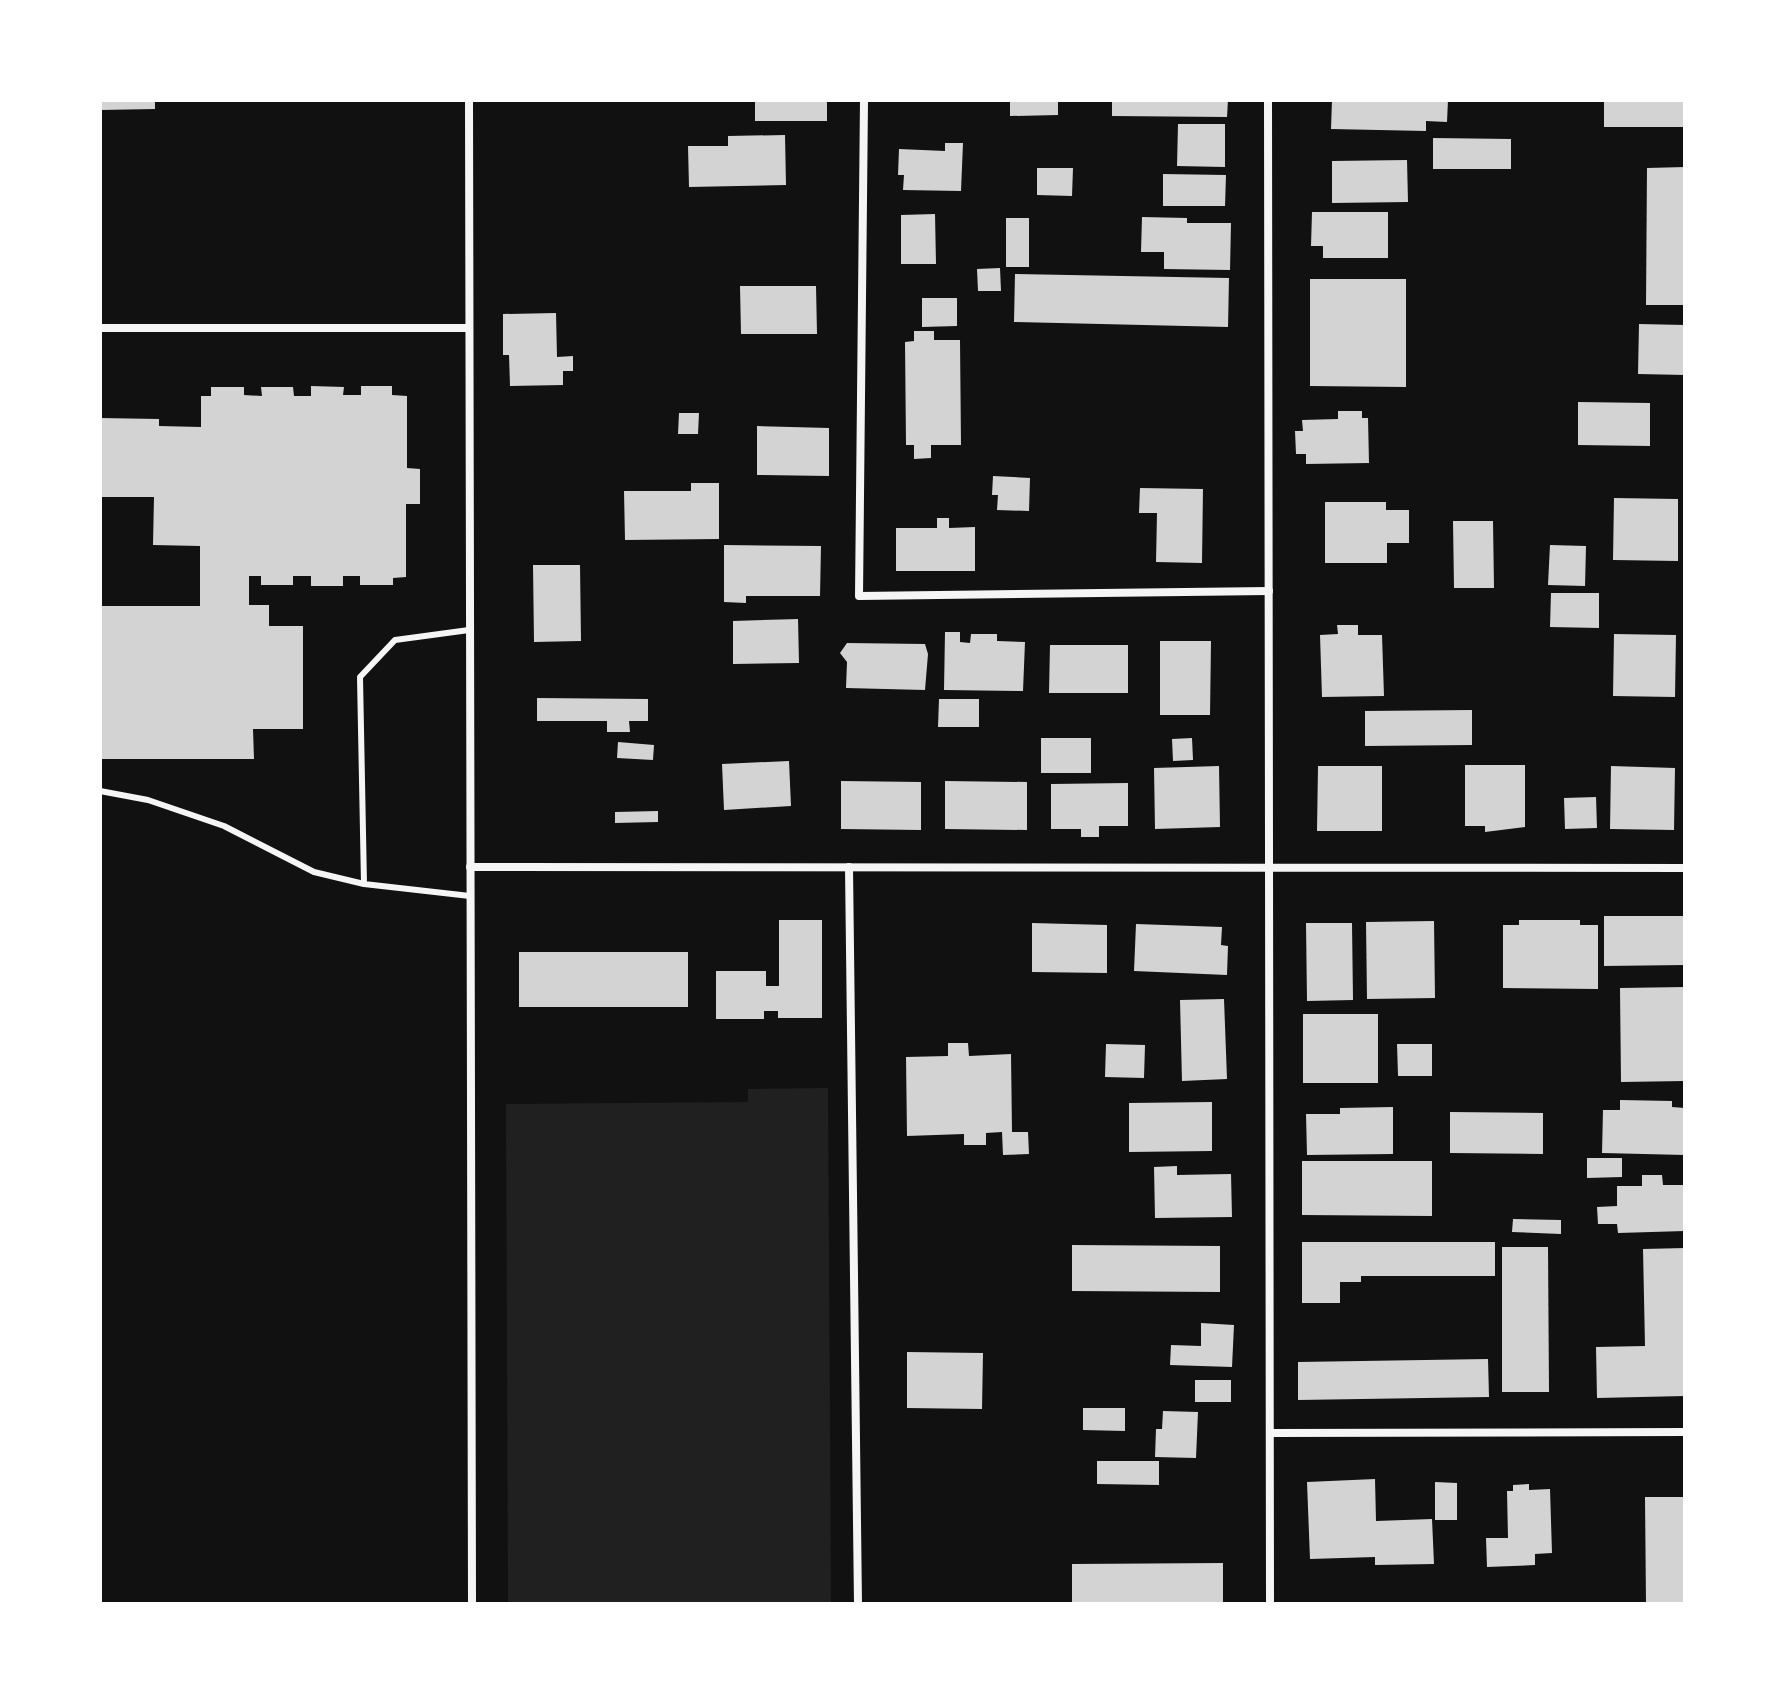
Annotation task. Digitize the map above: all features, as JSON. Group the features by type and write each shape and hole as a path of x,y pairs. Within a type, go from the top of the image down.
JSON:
{"street":[{"path":"469,100 472,1604"},
{"path":"864,100 859,596 1269,591"},
{"path":"1268,100 1270,1604"},
{"path":"100,328 469,328"},
{"path":"470,867 1685,868"},
{"path":"849,867 858,1604"},
{"path":"1270,1433 1685,1432"}],"lane":[{"path":"364,884 360,677 395,640 469,630"},
{"path":"100,791 148,800 224,826 314,872 364,884 470,896"}],"shaded area":[{"path":"828,1088 831,1604 508,1604 506,1104 748,1102 748,1089"}],"building":[{"path":"100,100 155,100 155,109 101,110"},
{"path":"755,100 827,100 827,121 755,121"},
{"path":"1010,100 1058,100 1058,115 1010,116"},
{"path":"1112,100 1228,100 1227,117 1112,116"},
{"path":"1332,100 1448,100 1447,122 1426,121 1426,131 1331,129"},
{"path":"1604,100 1685,100 1685,127 1604,127"},
{"path":"1178,124 1225,124 1225,167 1177,166"},
{"path":"785,135 786,185 689,187 688,146 728,146 728,136"},
{"path":"1433,138 1511,139 1511,169 1433,169"},
{"path":"945,143 963,143 961,191 903,190 904,175 898,175 899,149 945,151"},
{"path":"1407,160 1408,202 1332,203 1332,161"},
{"path":"1685,167 1684,305 1646,305 1647,168"},
{"path":"1037,168 1073,168 1072,196 1037,195"},
{"path":"1163,174 1226,175 1225,206 1163,206"},
{"path":"1312,212 1388,212 1388,258 1323,258 1323,246 1311,246"},
{"path":"935,214 936,264 901,264 901,215"},
{"path":"1142,217 1187,218 1187,223 1231,223 1230,270 1164,269 1164,252 1141,252"},
{"path":"1006,218 1029,218 1029,267 1006,267"},
{"path":"1000,268 1001,291 978,291 977,269"},
{"path":"1015,274 1229,278 1228,327 1014,322"},
{"path":"1310,279 1406,279 1406,387 1310,386"},
{"path":"740,286 816,286 817,334 741,334"},
{"path":"922,298 957,298 957,326 922,327"},
{"path":"556,313 557,357 573,356 573,371 563,371 563,385 510,386 509,355 503,355 503,314"},
{"path":"1639,324 1685,325 1685,375 1638,374"},
{"path":"914,331 934,331 934,340 960,340 961,445 931,445 931,458 914,459 914,445 906,445 905,342 914,341"},
{"path":"311,386 344,387 343,395 361,395 361,386 392,386 392,395 407,396 407,468 420,469 420,504 406,504 406,577 393,578 393,585 360,585 360,576 343,576 343,586 311,586 311,576 293,576 293,585 261,585 261,576 249,576 249,605 269,605 269,626 303,626 303,729 253,729 254,759 100,759 100,606 200,606 200,546 153,545 154,497 100,497 100,418 159,419 159,426 201,427 201,396 211,396 211,387 244,387 244,395 262,396 261,387 293,387 294,396 311,396"},
{"path":"1578,402 1650,403 1650,446 1578,445"},
{"path":"1338,411 1362,411 1362,418 1368,418 1369,463 1306,464 1306,454 1296,454 1295,431 1303,431 1302,420 1338,419"},
{"path":"679,413 699,413 698,434 678,434"},
{"path":"757,426 829,428 829,476 757,475"},
{"path":"993,476 1030,478 1029,511 997,510 998,495 992,495"},
{"path":"691,483 719,483 719,539 625,540 624,491 691,491"},
{"path":"1140,488 1203,489 1202,563 1156,562 1157,513 1139,513"},
{"path":"1614,498 1678,499 1678,561 1613,560"},
{"path":"1325,502 1386,502 1386,510 1409,510 1409,543 1387,543 1387,563 1325,563"},
{"path":"937,518 949,518 949,528 975,527 975,571 896,571 896,528 937,528"},
{"path":"1453,521 1493,521 1494,588 1454,588"},
{"path":"724,545 821,546 820,596 746,596 746,603 724,602"},
{"path":"1550,545 1586,546 1585,586 1548,585"},
{"path":"533,565 580,565 581,641 534,642"},
{"path":"1551,593 1599,593 1599,628 1550,627"},
{"path":"798,619 799,663 733,664 733,621"},
{"path":"1337,625 1358,625 1358,635 1382,635 1384,696 1322,697 1320,635 1338,634"},
{"path":"945,632 960,632 960,642 970,643 971,634 997,634 997,641 1025,642 1023,691 944,690"},
{"path":"1614,634 1676,635 1675,697 1613,696"},
{"path":"1160,641 1211,641 1210,715 1160,715"},
{"path":"847,643 925,644 928,654 925,690 846,688 847,662 840,653"},
{"path":"1050,645 1128,645 1128,693 1049,693"},
{"path":"537,698 648,699 648,721 629,721 630,732 607,732 607,721 537,721"},
{"path":"939,699 979,699 979,727 938,727"},
{"path":"1472,710 1472,745 1365,746 1365,711"},
{"path":"1041,738 1091,738 1091,773 1041,773"},
{"path":"1192,738 1193,760 1173,761 1172,739"},
{"path":"618,742 654,745 653,760 617,758"},
{"path":"789,761 791,806 724,810 722,764"},
{"path":"1465,765 1525,765 1525,827 1485,832 1485,826 1465,826"},
{"path":"1219,766 1220,827 1155,829 1154,768"},
{"path":"1318,766 1382,766 1382,831 1317,831"},
{"path":"1611,766 1675,768 1674,830 1610,829"},
{"path":"841,781 921,782 921,830 841,829"},
{"path":"945,781 1027,782 1027,830 945,829"},
{"path":"1128,783 1128,826 1099,826 1099,837 1081,837 1081,829 1051,829 1051,784"},
{"path":"1596,797 1597,828 1565,829 1564,798"},
{"path":"658,811 658,822 615,823 615,812"},
{"path":"1604,916 1685,916 1685,965 1604,966"},
{"path":"779,920 822,920 822,1018 778,1018 778,1011 764,1011 764,1019 716,1019 716,971 766,971 766,986 779,986"},
{"path":"1519,920 1580,920 1580,925 1598,925 1598,989 1503,988 1503,925 1519,925"},
{"path":"1434,921 1435,998 1367,999 1366,922"},
{"path":"1032,923 1107,925 1107,973 1032,972"},
{"path":"1306,923 1352,923 1353,1000 1307,1001"},
{"path":"1136,924 1222,927 1221,945 1228,946 1227,975 1134,971"},
{"path":"519,952 688,952 688,1007 519,1007"},
{"path":"1685,987 1685,1081 1621,1082 1620,988"},
{"path":"1224,999 1227,1079 1182,1081 1180,1000"},
{"path":"1303,1014 1378,1014 1378,1083 1303,1083"},
{"path":"948,1043 968,1043 969,1056 1011,1054 1012,1132 1028,1132 1029,1154 1003,1155 1002,1132 986,1133 986,1145 964,1145 964,1134 907,1136 906,1057 948,1056"},
{"path":"1106,1044 1145,1045 1144,1078 1105,1077"},
{"path":"1397,1044 1432,1044 1432,1076 1398,1076"},
{"path":"1620,1100 1672,1101 1672,1107 1685,1108 1685,1155 1602,1153 1603,1110 1620,1110"},
{"path":"1212,1102 1212,1151 1129,1152 1129,1103"},
{"path":"1393,1107 1393,1154 1307,1155 1306,1114 1340,1114 1340,1108"},
{"path":"1450,1112 1543,1113 1543,1154 1450,1153"},
{"path":"1587,1158 1622,1158 1622,1177 1587,1178"},
{"path":"1302,1161 1432,1161 1432,1216 1302,1215"},
{"path":"1177,1166 1177,1175 1231,1174 1232,1217 1155,1218 1154,1167"},
{"path":"1642,1175 1662,1175 1663,1185 1685,1185 1685,1231 1618,1233 1617,1224 1598,1224 1597,1207 1617,1206 1617,1186 1642,1186"},
{"path":"1513,1219 1561,1220 1561,1234 1512,1232"},
{"path":"1302,1242 1495,1242 1495,1276 1361,1276 1361,1282 1340,1282 1340,1303 1302,1303"},
{"path":"1072,1245 1220,1246 1220,1292 1072,1291"},
{"path":"1502,1247 1548,1247 1549,1392 1502,1392"},
{"path":"1685,1248 1685,1396 1597,1398 1596,1347 1645,1346 1643,1249"},
{"path":"1201,1323 1234,1325 1232,1367 1170,1365 1171,1345 1201,1346"},
{"path":"907,1352 983,1353 982,1409 907,1408"},
{"path":"1488,1359 1489,1397 1298,1400 1298,1362"},
{"path":"1195,1380 1231,1380 1231,1402 1195,1402"},
{"path":"1083,1408 1125,1408 1125,1431 1083,1430"},
{"path":"1163,1411 1198,1412 1196,1458 1155,1457 1156,1429 1162,1429"},
{"path":"1097,1461 1159,1461 1159,1485 1097,1484"},
{"path":"1375,1479 1376,1521 1432,1519 1434,1564 1375,1565 1375,1557 1310,1559 1307,1482"},
{"path":"1435,1482 1457,1483 1457,1520 1435,1520"},
{"path":"1529,1484 1529,1490 1550,1489 1552,1553 1535,1554 1535,1565 1487,1567 1486,1538 1508,1538 1507,1491 1513,1491 1513,1485"},
{"path":"1645,1497 1685,1497 1685,1604 1646,1604"},
{"path":"1223,1563 1223,1604 1072,1604 1072,1564"}]}
